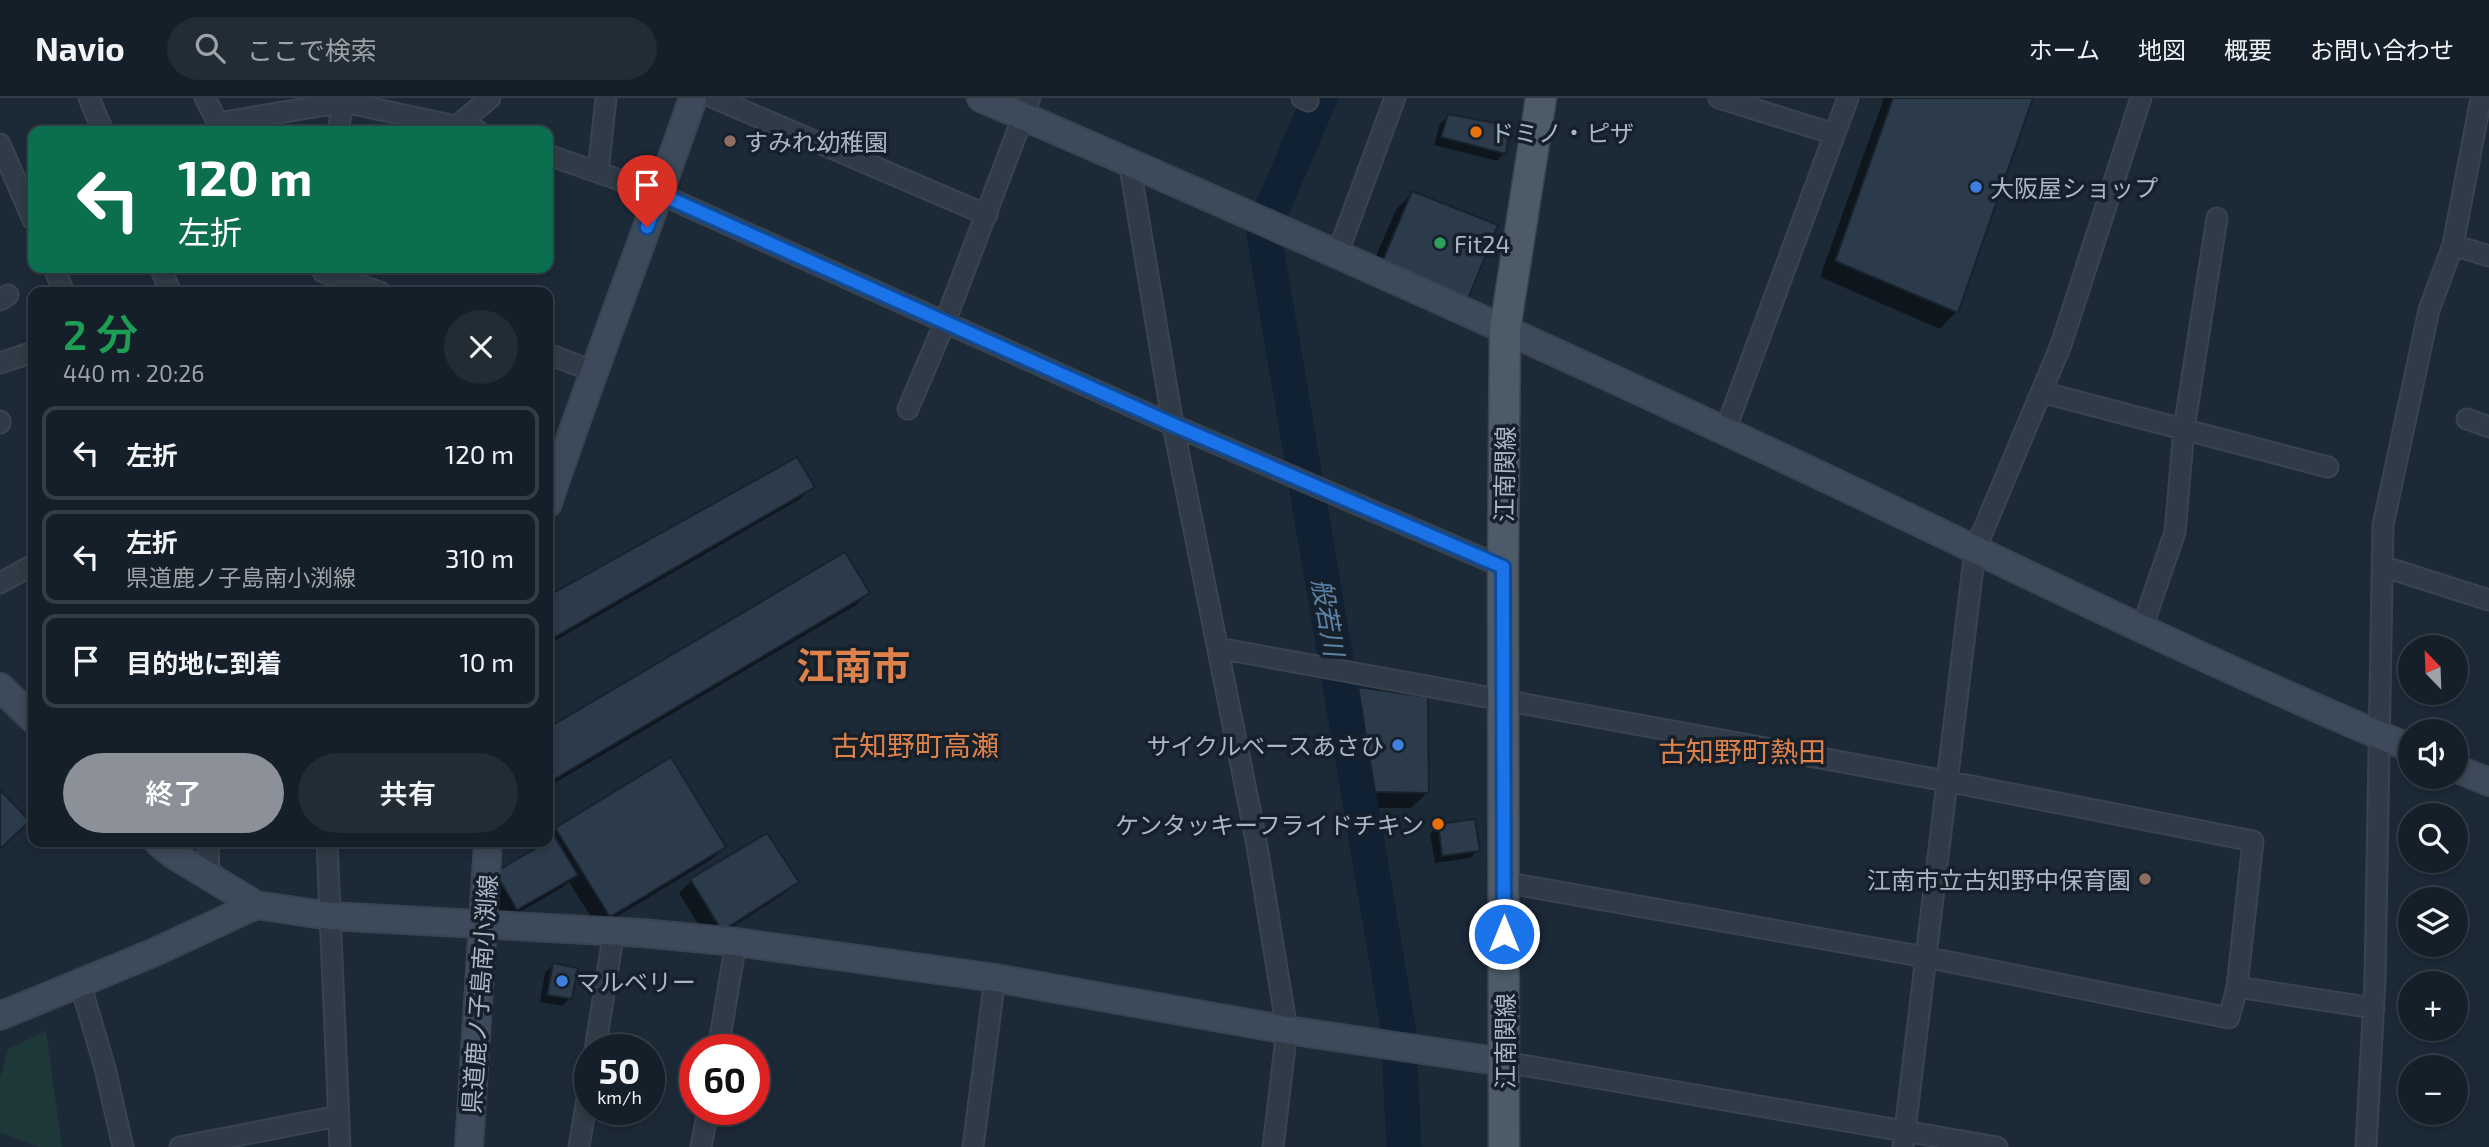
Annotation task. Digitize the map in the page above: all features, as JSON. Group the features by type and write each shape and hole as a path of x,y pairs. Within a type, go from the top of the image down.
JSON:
{"main road":[{"name":"江南関線","path":"1504,1147 1503,567 1506,330 1541,98"}],"street":[{"path":"89,98 101,126"},
{"path":"205,98 218,123 344,100 457,126 490,98"},
{"path":"598,172 606,98"},
{"path":"553,488 693,98"},
{"path":"714,98 987,215"},
{"path":"981,98 1027,107 1129,161 1506,330 2142,628 2398,743"},
{"path":"1337,255 1395,98"},
{"path":"1719,98 1834,134"},
{"path":"1726,431 1848,98"},
{"path":"1905,1139 1975,550 2061,345 2141,98"},
{"path":"2366,1147 2374,1007 2383,525 2429,310 2453,245 2481,98"},
{"path":"339,126 344,100"},
{"path":"908,409 945,322 1027,107"},
{"path":"0,144 28,208"},
{"path":"553,157 660,194 1174,425 1503,567"},
{"path":"1129,161 1174,425 1256,840 1287,1030 1273,1147"},
{"path":"2142,628 2175,532 2184,429 2217,218"},
{"path":"2453,245 2489,256"},
{"path":"331,273 367,287"},
{"path":"0,363 28,354"},
{"path":"553,356 593,371"},
{"path":"2041,392 2328,467"},
{"path":"2467,419 2489,427"},
{"path":"2382,566 2489,600"},
{"path":"0,583 28,568"},
{"path":"1218,648 1946,781 2253,841 2237,987 2229,1018 1925,957 1503,882"},
{"path":"0,687 28,714"},
{"path":"2468,773 2489,782"},
{"path":"165,847 256,905 330,916 614,931 736,942 995,978 1287,1030 1504,1062 1905,1139 1997,1147"},
{"path":"208,847 209,877"},
{"path":"327,847 340,1147"},
{"name":"県道鹿ノ子島南小渕線","path":"469,1147 488,847"},
{"path":"0,1016 155,952 256,905"},
{"path":"598,1034 614,931"},
{"path":"721,1034 736,942"},
{"path":"973,1147 995,978"},
{"path":"80,983 105,1068 123,1147"},
{"path":"2237,987 2374,1007"},
{"path":"180,1147 338,1116"},
{"path":"579,1147 583,1125"},
{"path":"701,1147 705,1125"}],"green space":[{"path":"46,1031 62,1147 38,1147 0,1132 0,1078 8,1049"}],"building":[{"path":"1893,98 2033,98 1958,313 1835,261"},
{"name":"ドミノ・ピザ","path":"1448,114 1510,126 1506,154 1441,137"},
{"name":"Fit24","path":"1412,191 1498,225 1468,299 1382,262"},
{"path":"797,457 815,487 553,638 553,593"},
{"path":"845,552 870,593 553,780 553,725"},
{"name":"サイクルベースあさひ","path":"1358,687 1428,697 1429,793 1375,792"},
{"path":"671,757 726,847 610,917 555,828"},
{"path":"0,790 28,819 28,823 0,849"},
{"path":"1475,819 1480,851 1442,856 1438,824"},
{"path":"767,833 799,882 722,931 690,879"},
{"path":"555,837 578,875 517,910 495,872 538,847 553,847"},
{"name":"マルベリー","path":"553,963 578,968 572,999 547,995"}],"waterway":[{"name":"般若川","path":"1320,98 1263,229 1398,1027 1404,1147"}],"place":[{"name":"ドミノ・ピザ","path":"1476,132"},
{"name":"すみれ幼稚園","path":"730,141"},
{"name":"大阪屋ショップ","path":"1976,187"},
{"name":"Fit24","path":"1440,243"},
{"name":"サイクルベースあさひ","path":"1398,745"},
{"name":"ケンタッキーフライドチキン","path":"1438,824"},
{"name":"江南市立古知野中保育園","path":"2145,879"},
{"name":"マルベリー","path":"562,981"}],"district":[{"name":"江南市","path":"853,665"},
{"name":"古知野町高瀬","path":"915,745"},
{"name":"古知野町熱田","path":"1742,751"}],"route":[{"path":"647,227 660,194 1174,425 1503,567 1504,934"}]}
